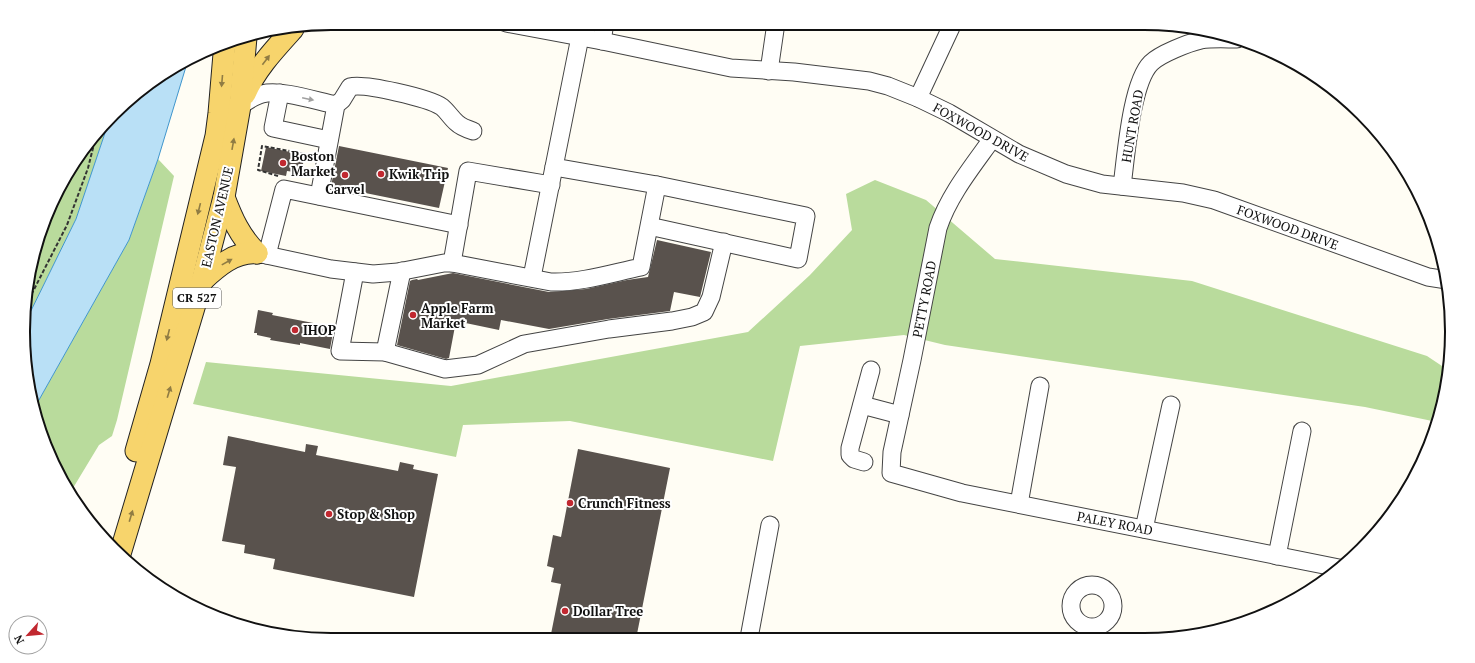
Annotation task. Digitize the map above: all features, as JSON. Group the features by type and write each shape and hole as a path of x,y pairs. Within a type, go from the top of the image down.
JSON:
{"main road":[{"path":"240,106 251,80 267,57 289,34"},
{"name":"EASTON AVENUE","path":"122,548 202,281 224,197 240,106 246,42"},
{"name":"EASTON AVENUE","path":"111,537 161,364 216,136 220,113 225,50"},
{"path":"224,197 232,218 249,246 262,254"},
{"path":"202,281 218,267 248,252 262,254"}],"street":[{"name":"FOXWOOD DRIVE","path":"543,30 731,68 794,72 869,81 888,86 949,113 1019,154 1066,174 1102,184 1183,193 1214,200 1428,277 1440,279"},
{"path":"602,41 604,30"},
{"path":"769,71 775,30"},
{"path":"918,98 950,30"},
{"path":"532,277 580,37"},
{"name":"HUNT ROAD","path":"1122,186 1134,102 1143,75 1152,63 1173,50 1201,40 1219,39"},
{"path":"319,196 336,105 342,100 350,87 354,86 398,93 433,103 442,107 457,123 473,131"},
{"path":"240,106 262,94 280,93 336,105"},
{"path":"280,93 274,128 329,140"},
{"name":"PETTY ROAD","path":"891,474 892,452 941,218 960,183 992,139"},
{"path":"554,167 657,185 806,216 798,259 649,226"},
{"path":"452,263 468,171 550,185"},
{"path":"459,225 284,189 262,254 331,269 373,274 402,272 444,263 452,263 532,277 551,282 575,281 641,267 657,185"},
{"path":"355,272 340,351 385,352 446,369 478,365 524,344 602,330 692,317 704,312 711,297 724,242"},
{"path":"385,352 402,272"},
{"path":"864,462 850,455 850,448 871,370"},
{"path":"1019,504 1040,386"},
{"path":"1144,529 1170,405"},
{"path":"862,406 900,415"},
{"path":"1277,556 1302,431"},
{"name":"PALEY ROAD","path":"891,474 962,492 1019,504 1332,567"},
{"path":"750,633 770,525"}],"path":[{"path":"33,291 67,224 88,168 93,146"},
{"path":"280,176 258,170 262,146 312,154 310,161"}],"green space":[{"path":"105,133 76,219 31,310 40,253 53,216 70,181 92,148"},
{"path":"158,159 174,176 117,420 112,436 99,445 73,487 53,447 38,401 129,240"},
{"path":"875,180 926,200 995,259 1192,281 1427,356 1442,366 1435,410 1431,421 1365,407 945,345 904,335 800,346 773,461 570,421 463,425 456,457 193,404 206,362 451,386 748,332 810,275 852,230 846,194"}],"water":[{"path":"186,67 158,159 129,240 38,401 31,351 31,310 76,219 105,133 118,118 148,92"}],"building":[{"path":"339,146 448,168 439,208 331,186"},
{"name":"Boston Market","path":"266,147 305,155 301,173 287,171 286,176 261,171"},
{"path":"657,240 711,252 700,297 674,292 670,311 608,319 549,329 501,320 499,330 456,321 449,358 446,359 397,345 410,281 412,280 453,273 549,292 586,289 648,277"},
{"name":"IHOP","path":"258,310 273,313 272,315 334,327 330,349 300,343 300,345 270,340 271,338 257,335 257,333 254,333"},
{"name":"Stop & Shop","path":"228,436 305,452 306,444 318,446 316,455 398,471 400,462 414,465 413,469 438,474 414,597 273,569 275,559 244,553 245,545 222,541 236,467 223,465"},
{"path":"578,449 670,468 637,633 551,633 561,584 551,582 554,568 547,566 553,535 561,537"}],"place":[{"name":"Boston Market","path":"283,163"},
{"name":"Kwik Trip","path":"381,174"},
{"name":"Carvel","path":"345,175"},
{"name":"Apple Farm Market","path":"413,315"},
{"name":"IHOP","path":"295,330"},
{"name":"Crunch Fitness","path":"570,503"},
{"name":"Stop & Shop","path":"329,514"},
{"name":"Dollar Tree","path":"565,611"}]}
